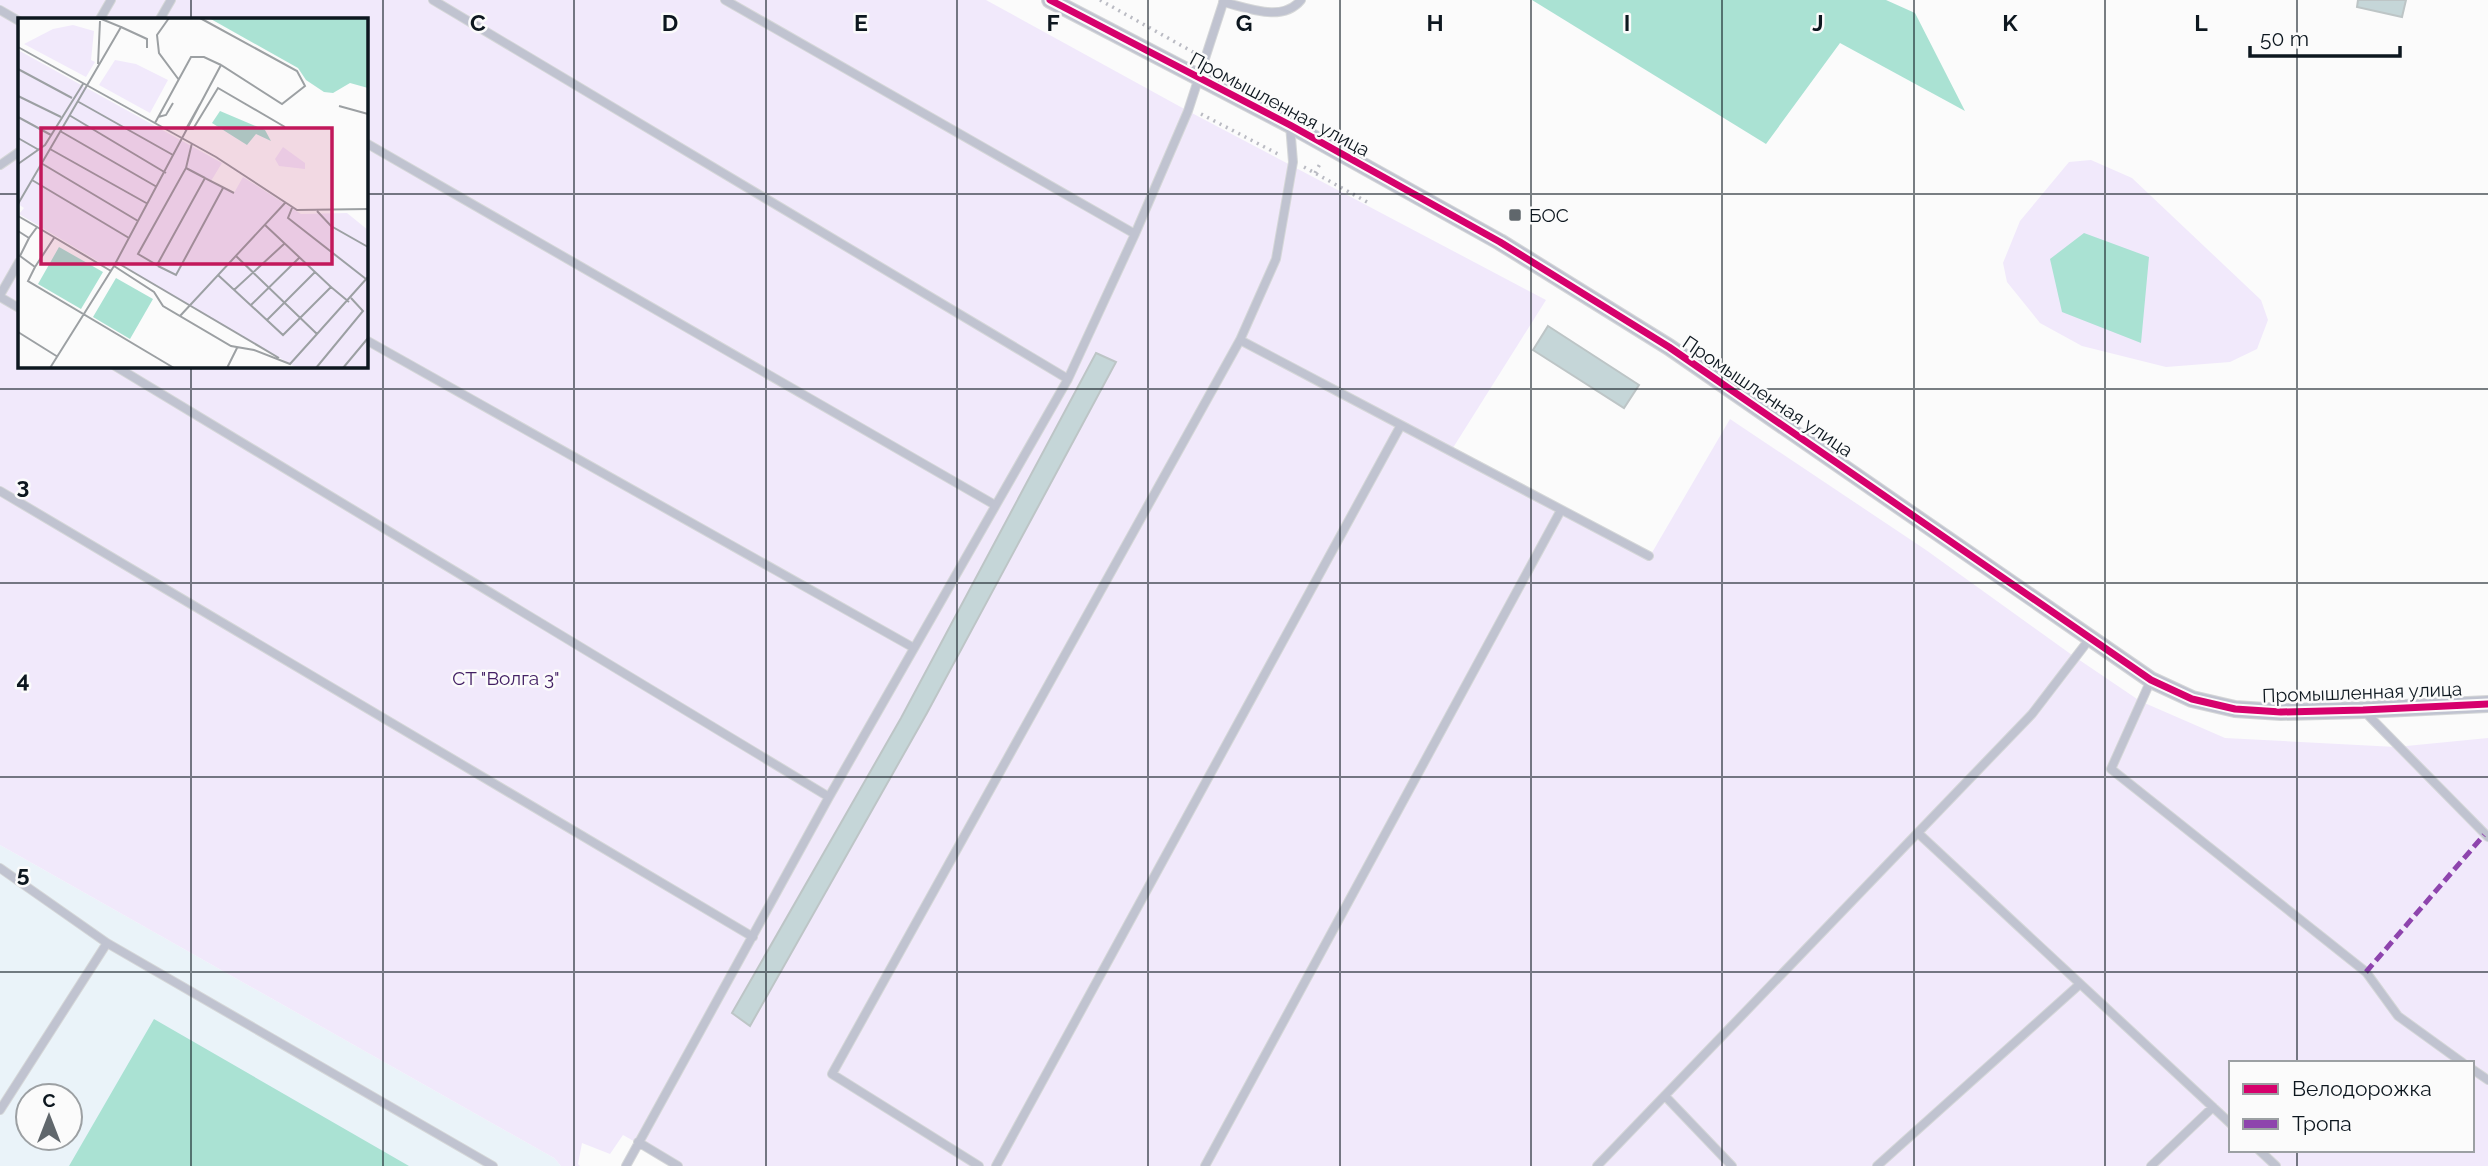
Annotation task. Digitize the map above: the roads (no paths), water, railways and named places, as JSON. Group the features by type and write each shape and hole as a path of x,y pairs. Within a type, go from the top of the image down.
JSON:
{"street":[{"name":"Промышленная улица","path":"1050,0 1290,125 1500,242 1669,347 2151,680 2192,699 2235,709 2281,712 2488,704"}],"lane":[{"path":"101,18 111,0"},
{"path":"161,18 171,0"},
{"path":"433,0 1068,379"},
{"path":"725,0 1135,234"},
{"path":"625,1166 830,797 1068,379 1188,111 1223,1 1273,13 1287,12 1301,0"},
{"path":"0,10 18,19"},
{"path":"979,1166 832,1074 1240,340 1276,259 1293,162 1290,125"},
{"path":"368,144 995,505"},
{"path":"0,165 18,153"},
{"path":"18,264 0,296 18,307"},
{"path":"1240,340 1649,556"},
{"path":"368,341 914,648"},
{"path":"118,368 830,797"},
{"path":"996,1166 1401,425"},
{"path":"0,491 753,937"},
{"path":"1205,1166 1561,510"},
{"path":"1597,1166 2032,714 2091,637"},
{"path":"2151,680 2110,769 2366,972 2398,1016 2460,1061"},
{"path":"2363,710 2488,838"},
{"path":"1918,833 2229,1122"},
{"path":"0,868 107,943 493,1166"},
{"path":"0,1110 107,943"},
{"path":"1877,1166 2080,984"},
{"path":"1665,1096 1732,1166"},
{"path":"2151,1166 2213,1107"},
{"path":"638,1142 678,1166"},
{"path":"2261,1152 2276,1166"}],"place":[{"name":"БОС","path":"1515,215"}],"park label":[{"name":"СТ \"Волга 3\"","path":"506,678"}]}
